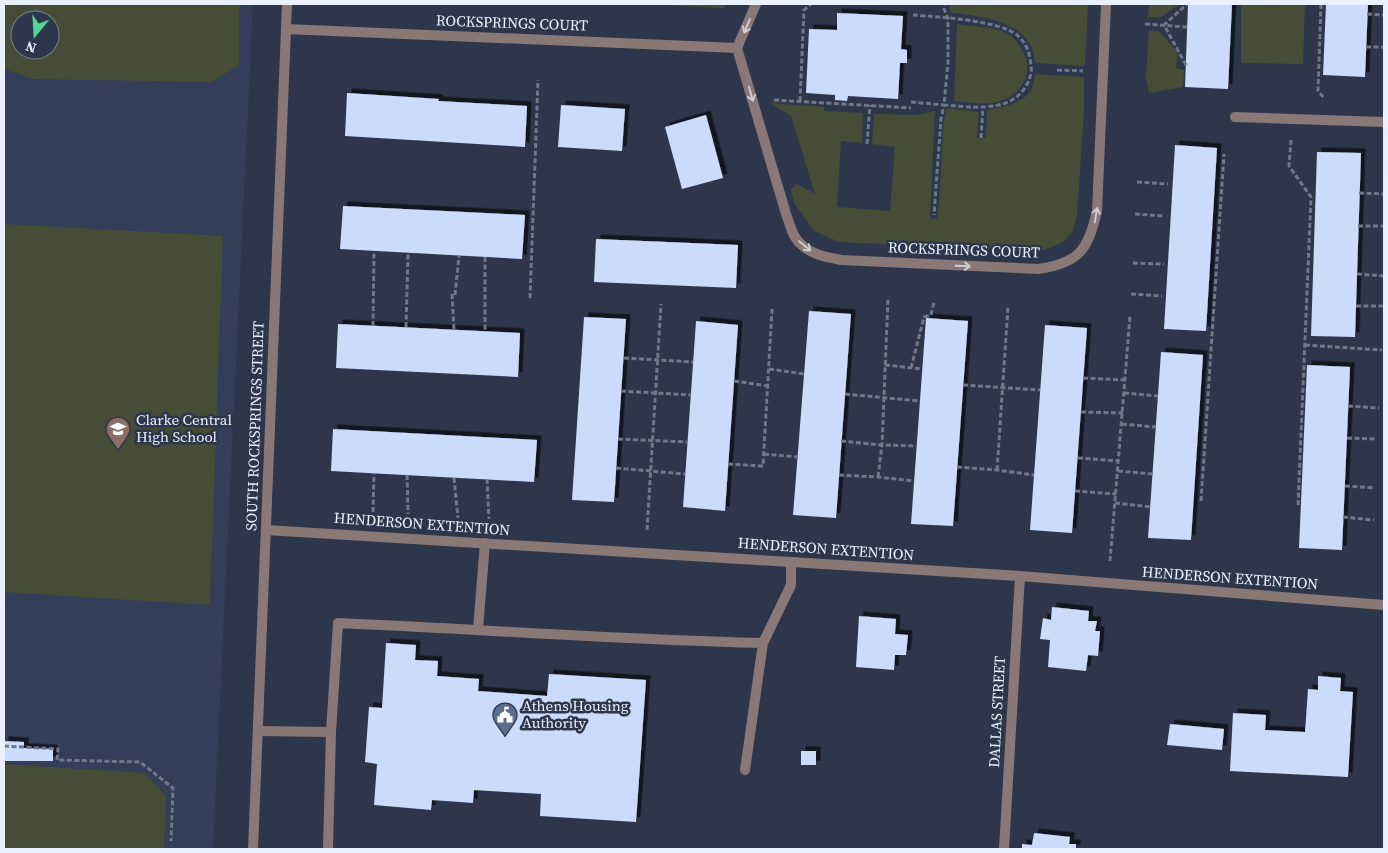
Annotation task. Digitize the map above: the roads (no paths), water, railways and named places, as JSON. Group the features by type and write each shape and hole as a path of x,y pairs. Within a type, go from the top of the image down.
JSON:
{"street":[{"name":"SOUTH ROCKSPRINGS STREET","path":"253,849 287,4"},
{"path":"737,48 756,4"},
{"name":"ROCKSPRINGS COURT","path":"286,29 737,48 786,214 795,237 807,249 822,257 841,260 1039,269 1060,266 1084,248 1092,232 1097,211 1106,4"},
{"path":"1235,117 1384,122"},
{"name":"HENDERSON EXTENTION","path":"266,530 1020,576 1384,605"},
{"path":"478,629 485,543"},
{"path":"745,770 763,643 791,585 791,562"},
{"name":"DALLAS STREET","path":"1004,849 1020,576"},
{"path":"328,849 331,732 338,623 684,641 763,643"},
{"path":"258,731 331,732"}],"place":[{"name":"Clarke Central High School","path":"118,450"},
{"name":"Athens Housing Authority","path":"505,736"}]}
